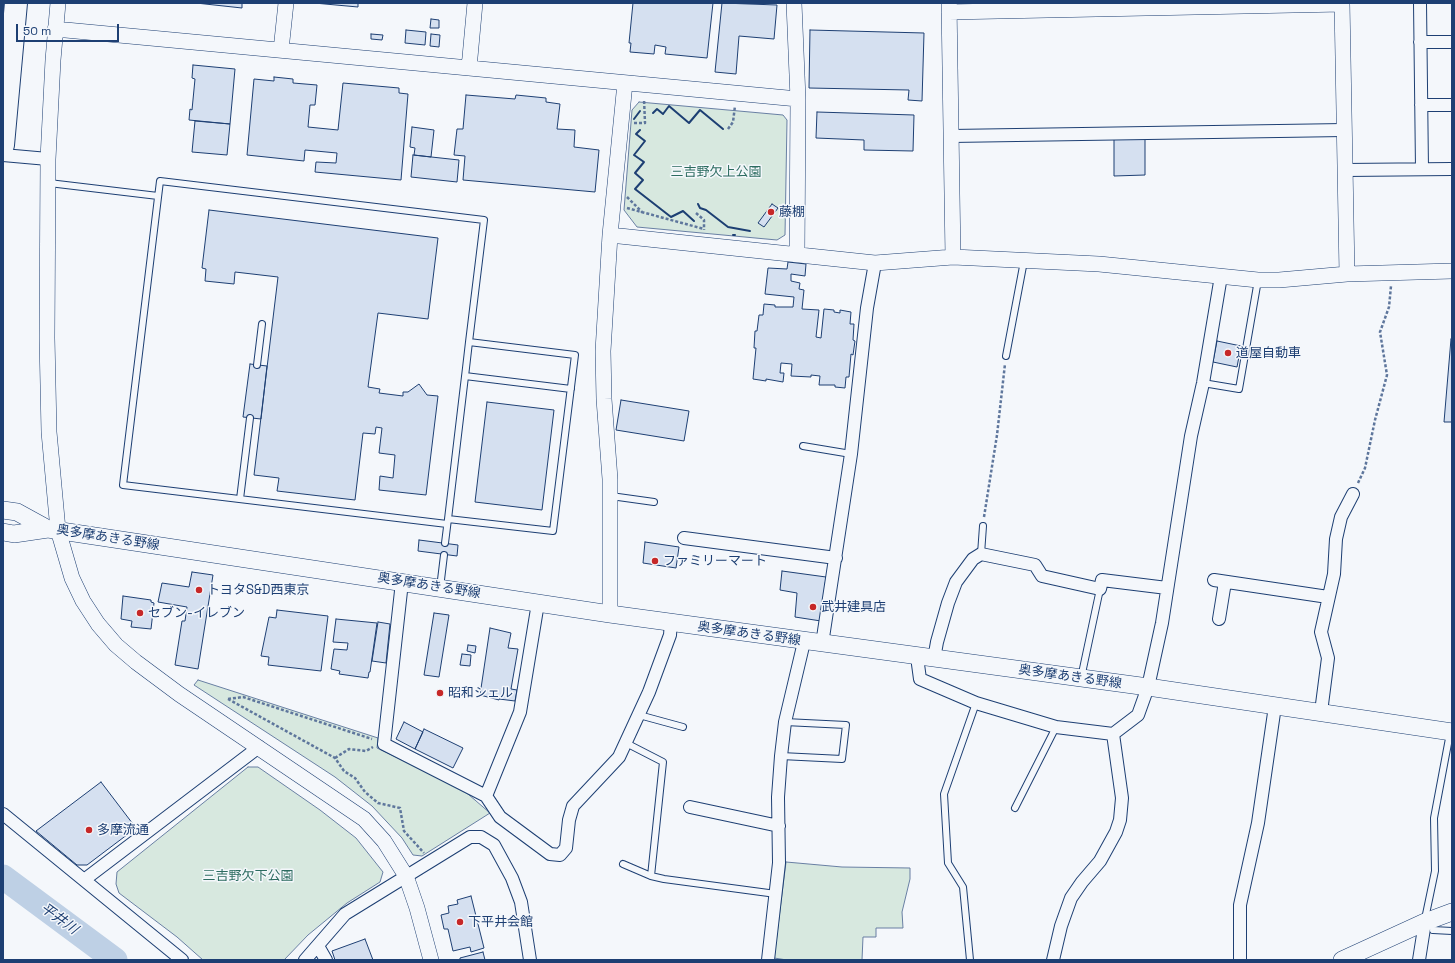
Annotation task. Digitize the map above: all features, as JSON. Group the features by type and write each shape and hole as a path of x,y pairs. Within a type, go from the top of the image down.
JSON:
{"highway":[{"path":"3,145 16,3"}],"main road":[{"name":"奥多摩あきる野線","path":"3,510 17,512 53,529"},
{"name":"奥多摩あきる野線","path":"3,532 14,534 53,529 610,614 804,642 1321,712 1451,732"},
{"path":"1342,960 1429,926 1452,912"}],"street":[{"path":"58,3 43,159 48,183 47,338 49,432 53,529 72,578 83,601 98,624 116,645 179,694 364,819 384,841 406,876 418,908 431,960"},
{"path":"282,50 286,3"},
{"path":"469,68 475,3"},
{"path":"794,3 798,99 797,254"},
{"path":"1420,3 1422,169"},
{"path":"953,257 949,7 1342,4 1347,274"},
{"path":"56,29 798,99"},
{"path":"1420,42 1452,42"},
{"path":"610,614 611,496 604,399 603,351 610,235 625,82"},
{"path":"1421,105 1452,105"},
{"path":"951,136 1344,130"},
{"path":"3,155 43,159"},
{"path":"1345,170 1452,168"},
{"path":"610,235 875,263 953,257 1099,264 1258,280 1279,280 1347,274 1452,271"},
{"path":"822,644 851,454 867,308 875,263"},
{"path":"917,657 920,679 976,703 1056,727 1113,734 1138,715 1148,688 1162,623 1191,436 1203,383 1221,276"},
{"path":"1321,712 1328,658 1321,632 1334,574 1336,539 1341,517 1352,494"},
{"path":"684,538 836,558"},
{"path":"934,659 937,642 948,603 956,582 973,559 981,554 1035,565 1042,576 1100,589 1102,580 1167,588"},
{"path":"1219,619 1219,581 1328,597"},
{"path":"402,582 382,743 486,796 500,817 550,854 560,854 566,848 569,820 573,806 619,757 649,692 670,635 671,622"},
{"path":"486,796 520,712 538,603"},
{"path":"769,960 779,863 778,797 781,756 785,722 804,642"},
{"path":"1240,960 1240,905 1258,823 1275,706"},
{"path":"1053,960 1061,926 1071,898 1082,882 1100,861 1116,832 1120,820 1122,798 1113,734"},
{"path":"84,880 258,747"},
{"path":"690,808 779,826"},
{"path":"3,814 182,960"},
{"path":"305,960 345,914 470,837 481,837 494,845 512,878 521,902 530,960"},
{"path":"1419,960 1429,926"},
{"path":"318,946 326,960"}],"lane":[{"path":"445,544 448,522 469,342 484,220 160,181 123,485 448,522 553,532 575,355 469,342"},
{"path":"48,183 158,196"},
{"path":"1006,356 1024,261"},
{"path":"1203,383 1239,389 1258,280"},
{"path":"257,365 262,324"},
{"path":"465,376 571,389"},
{"path":"240,499 250,418"},
{"path":"802,446 851,454"},
{"path":"611,496 654,502"},
{"path":"981,554 983,526"},
{"path":"440,588 444,555"},
{"path":"1081,679 1100,589"},
{"path":"970,960 963,887 948,863 944,794 976,703"},
{"path":"639,715 683,727"},
{"path":"781,756 842,759 846,725 785,722"},
{"path":"1015,808 1056,727"},
{"path":"1451,732 1434,818 1435,871 1429,926 1452,931"},
{"path":"626,743 662,762 651,876"},
{"path":"623,864 651,876 776,894"}],"path":[{"path":"728,129 733,122 736,93"},
{"path":"629,123 646,123 644,99"},
{"path":"623,193 642,213"},
{"path":"622,207 703,231 704,220 696,213"},
{"path":"1352,494 1365,468 1375,420 1387,375 1380,332 1389,308 1392,273"},
{"path":"983,526 997,434 1006,356"},
{"path":"382,743 243,697 228,700 335,758 344,771 355,778 365,792 378,803 400,808 404,831 419,846"},
{"path":"335,758 349,749 366,751 382,743"}],"green space":[{"name":"三吉野欠上公園","path":"639,102 783,115 787,120 785,235 777,240 637,227 624,210 632,110"},
{"path":"198,680 378,738 377,748 461,788 490,813 422,856 413,855 402,838 372,806 335,777 194,685"},
{"name":"三吉野欠下公園","path":"248,767 258,767 320,810 356,838 383,872 380,882 347,903 308,935 284,960 203,960 177,937 119,893 116,884 117,872"},
{"path":"786,862 842,867 910,868 910,879 902,912 903,928 876,928 876,937 863,937 862,960 787,960 774,958"}],"building":[{"path":"196,3 242,3 242,8"},
{"path":"314,3 358,3 358,7"},
{"path":"633,3 713,3 707,58 665,54 666,47 655,45 654,54 630,52 631,43 629,43"},
{"path":"722,3 777,5 774,39 739,36 736,74 715,72"},
{"path":"431,19 439,20 439,28 430,28"},
{"path":"406,30 426,32 425,45 405,43"},
{"path":"810,30 924,33 922,101 908,100 909,90 809,88"},
{"path":"371,34 383,35 382,40 371,39"},
{"path":"431,34 440,35 439,47 430,46"},
{"path":"193,65 235,69 230,124 189,120 190,109 192,110 195,79 192,78"},
{"path":"274,77 293,79 293,83 317,85 315,105 310,105 308,127 338,130 343,83 399,88 399,93 408,94 401,180 315,172 316,162 336,163 337,153 305,150 304,161 247,155 254,79 274,81"},
{"path":"466,95 515,99 516,95 546,98 546,102 560,104 557,129 575,130 574,147 599,150 595,192 463,180 465,156 454,155 457,129 463,129"},
{"path":"817,112 914,115 913,151 864,150 864,140 816,138"},
{"path":"195,121 230,124 227,155 192,152"},
{"path":"412,127 434,130 431,157 414,155 415,148 410,147"},
{"path":"1114,139 1145,139 1145,175 1114,176"},
{"path":"413,155 459,160 457,182 411,177"},
{"name":"藤棚","path":"772,204 778,208 764,227 758,223"},
{"path":"209,210 438,238 428,319 378,313 368,387 380,389 379,393 403,396 403,392 408,392 419,384 427,395 438,396 426,495 379,490 380,476 393,478 395,455 379,453 382,428 376,427 375,434 363,433 355,500 277,491 279,478 254,475 278,277 235,272 234,284 205,281 206,269 202,268"},
{"path":"788,262 806,264 805,276 791,274 791,281 800,283 799,289 804,290 802,309 819,310 816,337 821,338 824,309 834,310 834,312 840,313 840,310 851,312 850,324 854,324 853,340 855,341 853,355 851,354 849,377 846,377 845,388 835,387 835,385 819,385 820,376 791,376 792,364 781,363 780,373 784,373 783,382 766,379 766,381 753,379 756,348 754,348 755,331 757,331 759,315 763,315 764,304 775,305 775,307 793,307 794,297 765,294 768,268 787,269"},
{"path":"1451,339 1452,422 1444,422"},
{"path":"1217,341 1241,346 1237,367 1213,362"},
{"path":"250,364 267,366 261,419 243,417"},
{"path":"621,400 689,411 684,441 616,430"},
{"path":"487,402 554,410 542,510 475,502"},
{"path":"419,540 458,545 457,556 418,551"},
{"path":"645,542 679,547 676,568 643,563"},
{"path":"782,571 826,577 821,621 795,617 797,593 780,590"},
{"path":"192,572 213,575 198,669 175,665 182,621 185,621 187,607 158,602 162,583 189,587"},
{"path":"123,596 151,600 151,602 154,603 151,629 131,627 132,621 121,619"},
{"path":"277,610 328,616 321,671 268,665 269,657 261,656 269,617 276,618"},
{"path":"434,613 449,615 439,677 424,675"},
{"path":"336,619 377,623 368,678 339,674 340,671 331,669 334,649 347,650 348,643 333,642"},
{"path":"378,622 390,624 386,663 372,661"},
{"path":"490,628 511,633 508,648 518,649 511,689 517,690 515,701 499,700 480,695"},
{"path":"468,645 476,646 475,653 467,651"},
{"path":"462,654 471,655 470,666 460,665"},
{"path":"404,722 423,732 415,749 396,739"},
{"path":"424,729 463,748 453,768 415,749"},
{"path":"101,782 136,828 87,865 77,865 36,831"},
{"name":"下平井会館","path":"471,896 484,948 471,952 470,947 453,951 448,929 444,929 441,915 449,913 448,906 458,904 457,900"},
{"path":"365,939 373,960 335,960 332,951"},
{"path":"483,952 485,960 460,960 460,958"}],"waterway":[{"name":"平井川","path":"3,877 115,960"}],"wall":[{"path":"653,113 657,109 663,114 669,106 689,123 700,110 723,129"},
{"path":"634,119 640,111"},
{"path":"640,130 636,134 645,141 634,155 644,162 635,173 643,180 635,189 671,217 683,211 694,221"},
{"path":"698,204 700,208 706,210 728,227 750,231"}],"place":[{"name":"藤棚","path":"771,212"},
{"name":"道屋自動車","path":"1228,353"},
{"name":"ファミリーマート","path":"655,561"},
{"name":"トヨタS&D西東京","path":"199,590"},
{"name":"武井建具店","path":"813,607"},
{"name":"セブン-イレブン","path":"140,613"},
{"name":"昭和シェル","path":"440,693"},
{"name":"多摩流通","path":"89,830"},
{"name":"下平井会館","path":"460,922"}]}
